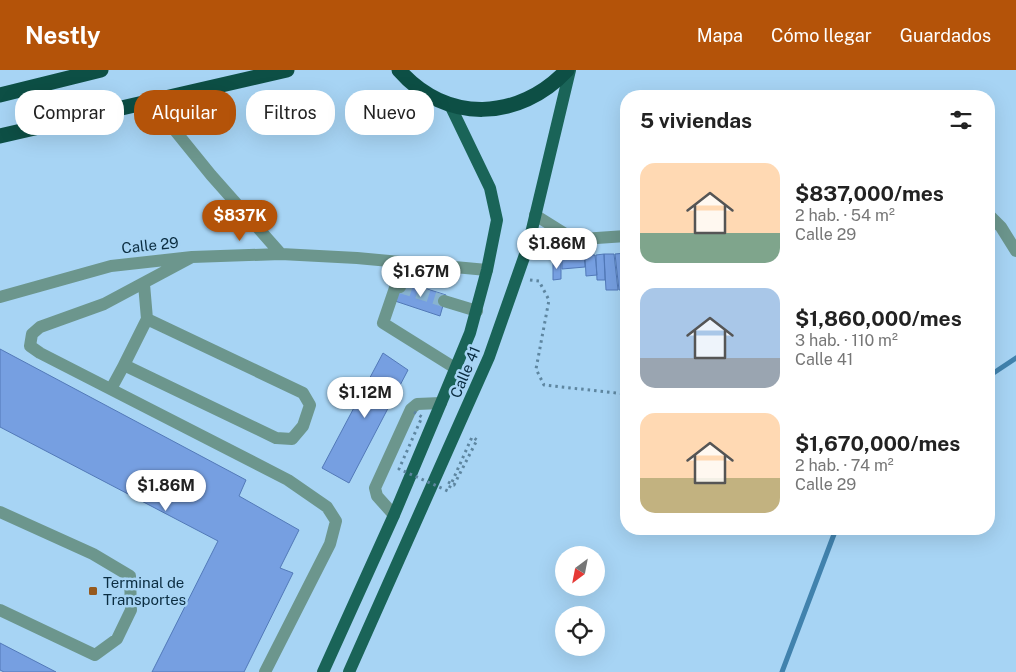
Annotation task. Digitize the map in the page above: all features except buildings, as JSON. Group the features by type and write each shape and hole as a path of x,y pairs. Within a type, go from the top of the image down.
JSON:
{"highway":[{"path":"0,95 101,70"},
{"path":"199,90 286,70"},
{"path":"398,70 408,81 428,95 450,105 477,110 504,108 530,99 553,85 568,70"},
{"path":"0,136 134,105"}],"main road":[{"name":"Calle 41","path":"349,672 490,357 528,246 568,70"},
{"name":"Calle 41","path":"323,672 394,515 456,368 477,311 487,270 497,220 490,188 450,105"}],"street":[{"path":"179,135 211,175 281,254"},
{"path":"535,215 567,235 582,239 620,236"},
{"path":"995,222 1001,227 1016,251"},
{"name":"Calle 29","path":"0,297 111,266 192,256 281,254 487,270"},
{"path":"192,256 144,284 104,304 40,327 32,334 30,346 40,353 288,480 327,507 336,521 330,544 265,672"},
{"path":"401,262 398,286 383,323 456,368"},
{"path":"111,389 147,319 144,284"},
{"path":"444,301 477,311"},
{"path":"124,365 276,438 292,439 303,426 310,405 303,393 147,319"},
{"path":"394,515 377,496 375,488 411,409 417,404 441,403"},
{"path":"0,512 93,554 130,576 131,610 117,639 96,655 0,610"}],"path":[{"path":"516,279 539,281 549,300 536,369 544,385 620,393"},
{"path":"414,412 422,417 400,469 448,491 472,438 477,440"}],"waterway":[{"path":"995,372 1016,358"},
{"path":"782,672 834,535"}],"tunnel":[{"path":"400,287 444,301"}],"place":[{"name":"Terminal de Transportes","path":"93,591"}]}
